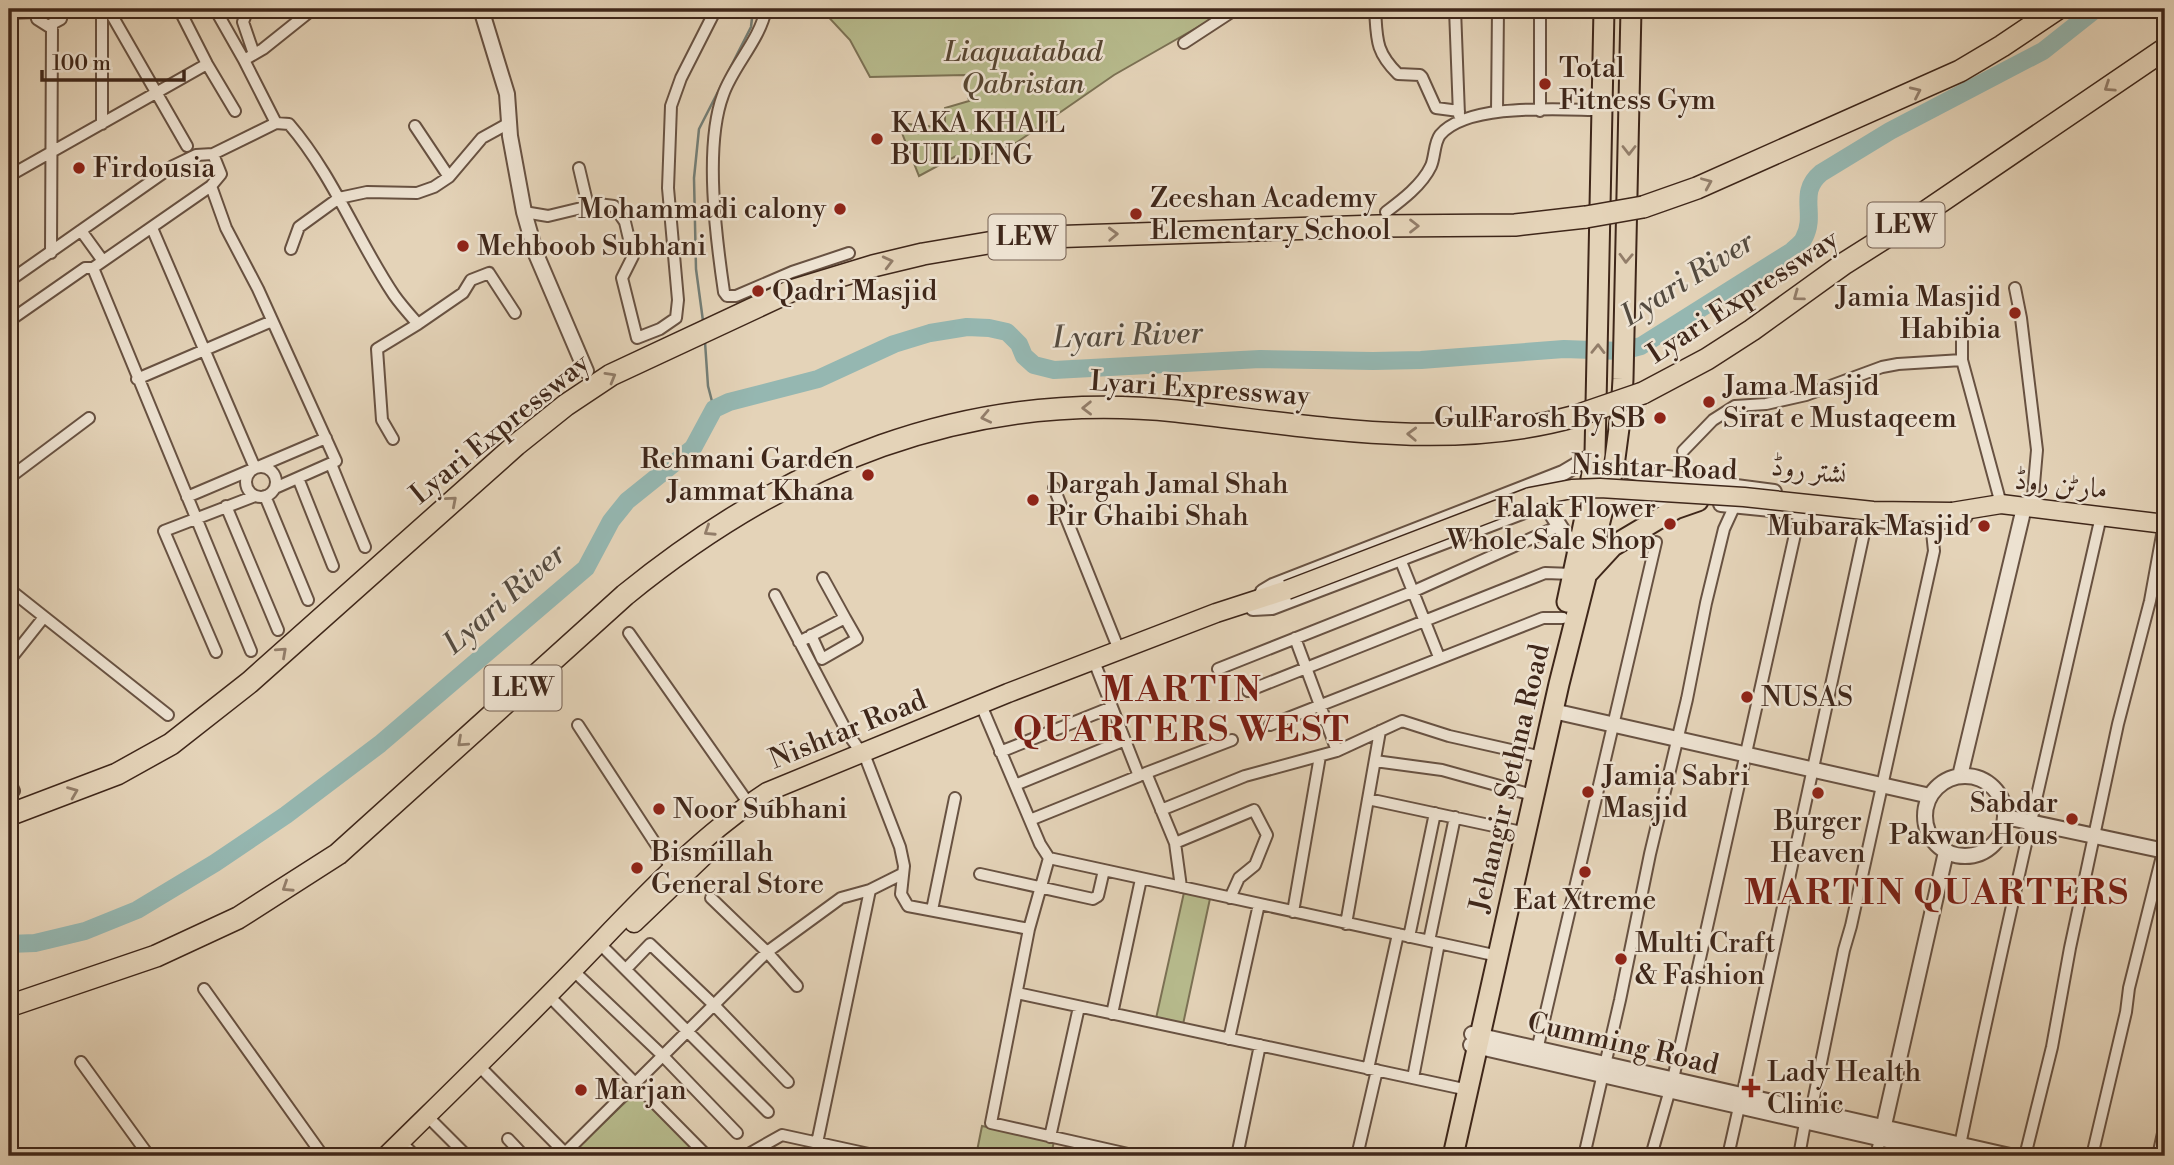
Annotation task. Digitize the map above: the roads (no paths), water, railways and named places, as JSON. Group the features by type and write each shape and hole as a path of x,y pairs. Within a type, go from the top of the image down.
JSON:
{"highway":[{"name":"Jehangir Sethna Road","path":"1443,1156 1474,1040 1553,711 1597,496 1595,454 1604,9"},
{"name":"Jehangir Sethna Road","path":"1454,1156 1489,954 1563,618 1580,574 1577,553 1597,496 1614,466 1621,413 1629,190 1631,9"},
{"name":"Lyari Expressway","path":"9,815 117,774 171,744 250,682 516,445 566,405 611,375 791,291 923,254 1017,237 1378,226 1515,225 1615,214 1698,188 1907,97 1960,71 2057,9"},
{"name":"Lyari Expressway","path":"9,1006 143,961 180,945 238,918 338,854 625,595 667,561 707,532 761,499 820,470 879,446 937,428 995,415 1054,409 1144,408 1385,433 1443,435 1526,427 1563,420 1608,406 1669,381 1707,359 1845,263 1921,215 2165,49"},
{"path":"1580,574 1613,547 1675,509 1698,501"}],"main road":[{"name":"Nishtar Road","path":"386,1156 500,1045 672,869 767,792 1097,669 1287,590 1530,497 1572,489 1637,489 1873,511 1952,512"},
{"name":"مارٹن روڈ","path":"1952,512 2001,504 2027,512 2164,531"},
{"path":"1952,512 2027,512 2099,525 2164,531"},
{"name":"Nishtar Road","path":"407,1153 433,1122 579,976 701,859 765,803 864,756 1119,650 1253,606"}],"street":[{"path":"215,9 249,57"},
{"path":"236,9 243,22 249,57 276,123"},
{"path":"243,22 248,9"},
{"path":"249,57 313,9"},
{"path":"481,9 507,94 509,123 524,212 536,254 586,371"},
{"path":"524,212 548,216 588,206 614,206 625,222 633,256 622,278 637,338 673,321 678,312 668,188 671,106 681,78 716,9"},
{"path":"766,9 758,30 724,91 718,110 715,210 724,292 727,296 736,296 792,272 849,253"},
{"path":"1184,43 1236,9"},
{"path":"1375,9 1377,45 1398,74 1422,77 1436,108 1470,117 1497,112 1602,110"},
{"path":"1386,212 1405,198 1429,170 1441,134 1459,116 1455,9"},
{"path":"1497,112 1498,9"},
{"path":"1540,9 1541,111"},
{"path":"9,13 35,11 40,22 52,25 61,19 64,10 179,10 235,111"},
{"path":"104,11 187,146"},
{"path":"102,124 104,11"},
{"path":"51,253 52,25"},
{"path":"9,176 207,64"},
{"path":"9,281 173,166 196,155 214,154 276,123 289,124 303,140 339,198 395,296 418,324"},
{"path":"291,249 299,227 339,198 367,192 417,193 434,187 449,177 482,138 509,123"},
{"path":"415,126 449,177"},
{"path":"9,321 85,268 93,268 211,186 220,174 214,154"},
{"path":"579,168 588,206"},
{"path":"211,186 226,228 336,461 260,496 226,506 164,531 216,652"},
{"path":"152,228 256,468"},
{"path":"82,232 103,261"},
{"path":"93,268 251,651"},
{"path":"393,439 382,420 377,349 463,293 471,280 489,273 516,313"},
{"path":"1960,776 2027,512 2037,450 2015,288"},
{"path":"137,379 272,321"},
{"path":"1962,323 1962,360 2001,504"},
{"path":"1683,451 1713,420 1735,406 1766,404 1806,395 1882,367 1962,360"},
{"path":"9,478 89,418"},
{"path":"187,497 326,438"},
{"path":"1253,606 1273,586 1563,473 1595,454"},
{"path":"331,464 365,547"},
{"name":"نشتر روڈ","path":"1614,466 1652,476 1878,505 2001,504"},
{"path":"275,488 275,478 271,471 261,467 250,471 246,481 248,489 260,496 309,600"},
{"path":"1649,500 1652,476"},
{"path":"298,478 333,566"},
{"path":"1054,488 1119,650"},
{"name":"نشتر روڈ","path":"1253,606 1272,607 1544,502 1597,496 1698,501 1867,519 1931,522 1977,513"},
{"path":"1544,502 1577,553"},
{"path":"1584,1156 1706,603 1724,529 1735,505"},
{"path":"226,506 278,630"},
{"path":"1651,1156 1670,1085 1800,512"},
{"path":"1728,1156 1867,519"},
{"path":"1799,1156 1934,551 1931,522"},
{"path":"1950,1153 2031,822 2099,525"},
{"path":"1218,669 1412,592 1559,526"},
{"path":"2025,1156 2052,1047 2070,948 2118,724 2150,601 2164,531"},
{"path":"1537,1050 1656,542"},
{"path":"1400,559 1439,657"},
{"path":"1248,691 1545,573 1580,574"},
{"path":"811,635 822,659 857,639 823,578"},
{"path":"9,589 168,715"},
{"path":"775,595 848,734 864,756 900,847 904,866 903,899 908,906 1030,929"},
{"path":"9,661 44,617"},
{"path":"799,642 845,618"},
{"path":"1269,724 1543,618 1563,618"},
{"path":"629,633 749,804"},
{"path":"1295,638 1338,751"},
{"path":"1097,669 1125,740 1175,843 1181,887"},
{"path":"1000,752 1112,706"},
{"path":"1553,711 1930,796"},
{"path":"984,712 1040,844 1049,858 1489,954"},
{"path":"1161,810 1245,776 1338,751 1402,721 1449,736 1533,755"},
{"path":"578,725 672,869"},
{"path":"1346,924 1380,731"},
{"path":"1015,785 1125,740"},
{"path":"1030,820 1232,740"},
{"path":"1293,912 1320,756"},
{"path":"1375,761 1442,770 1525,793"},
{"path":"1960,776 1987,782 1997,791 2004,803 2006,817 2003,831 1986,851 1973,856 1946,852 1928,834 1925,808 1930,796 1948,779 1960,776"},
{"path":"9,780 14,791 9,793"},
{"path":"932,910 955,797"},
{"path":"1368,799 1517,831"},
{"path":"1175,843 1254,810 1267,835 1255,865 1239,878 1230,898"},
{"path":"1357,1156 1373,1070 1435,813"},
{"path":"1412,1078 1455,817"},
{"path":"2006,817 2165,849 2129,988 2126,1012 2092,1156"},
{"path":"1876,1156 1946,852"},
{"path":"1049,858 1030,929 991,1123 1051,1137 1085,1150 1137,1156"},
{"path":"980,874 1096,898 1104,870"},
{"path":"484,1071 566,1155 634,1083 767,952 841,898 870,890 902,874"},
{"path":"1112,1014 1141,879"},
{"path":"817,1143 870,890"},
{"path":"711,898 767,952 797,986"},
{"path":"1229,1039 1259,904"},
{"path":"626,969 650,944 714,1005 788,1082"},
{"path":"606,950 768,1112"},
{"path":"579,976 662,1055 737,1133"},
{"path":"204,989 323,1156"},
{"path":"1017,993 1459,1088"},
{"path":"554,1001 707,1156"},
{"path":"1051,1137 1079,1007"},
{"name":"Cumming Road","path":"1474,1040 1537,1050 1604,1070"},
{"name":"Cumming Road","path":"1474,1040 1882,1133 1950,1153 2010,1156"},
{"path":"1237,1156 1260,1045"},
{"path":"81,1062 149,1156"},
{"path":"433,1122 467,1156"},
{"path":"2158,1156 2165,1124"},
{"path":"745,1156 782,1135 876,1156"},
{"path":"508,1139 524,1156"}],"waterway":[{"path":"703,321 696,269 694,178 699,129 751,27 753,9"},
{"name":"Lyari River","path":"9,944 35,943 85,931 137,910 215,863 286,815 380,744 586,568 611,521 627,501 693,448 714,409 729,402 818,379 894,344 930,333 967,327 1007,332 1034,365 1054,370 1260,359 1421,360 1564,349 1622,351 1641,346 1799,245 1809,221 1810,188 1821,173 1890,131 2043,51 2096,9"},
{"path":"705,342 708,386 714,409"}],"place":[{"name":"Total Fitness Gym","path":"1545,84"},
{"name":"KAKA KHAIL BUILDING","path":"877,139"},
{"name":"Firdousia","path":"79,168"},
{"name":"Mohammadi calony","path":"840,209"},
{"name":"Zeeshan Academy Elementary School","path":"1136,214"},
{"name":"Mehboob Subhani","path":"463,246"},
{"name":"Qadri Masjid","path":"758,291"},
{"name":"Jamia Masjid Habibia","path":"2015,313"},
{"name":"Jama Masjid Sirat e Mustaqeem","path":"1709,402"},
{"name":"GulFarosh By SB","path":"1660,418"},
{"name":"Rehmani Garden Jammat Khana","path":"868,475"},
{"name":"Dargah Jamal Shah Pir Ghaibi Shah","path":"1033,500"},
{"name":"Falak Flower Whole Sale Shop","path":"1670,524"},
{"name":"Mubarak Masjid","path":"1984,526"},
{"name":"NUSAS","path":"1747,697"},
{"name":"Jamia Sabri Masjid","path":"1588,792"},
{"name":"Burger Heaven","path":"1818,793"},
{"name":"Noor Subhani","path":"659,809"},
{"name":"Sabdar Pakwan Hous","path":"2072,819"},
{"name":"Bismillah General Store","path":"637,868"},
{"name":"Eat Xtreme","path":"1585,872"},
{"name":"Multi Craft & Fashion","path":"1621,959"},
{"name":"Lady Health Clinic","path":"1751,1088"},
{"name":"Marjan","path":"581,1090"}],"district":[{"name":"MARTIN QUARTERS WEST","path":"1182,710"},
{"name":"MARTIN QUARTERS","path":"1937,893"}],"park label":[{"name":"Liaquatabad Qabristan","path":"1023,68"}]}
